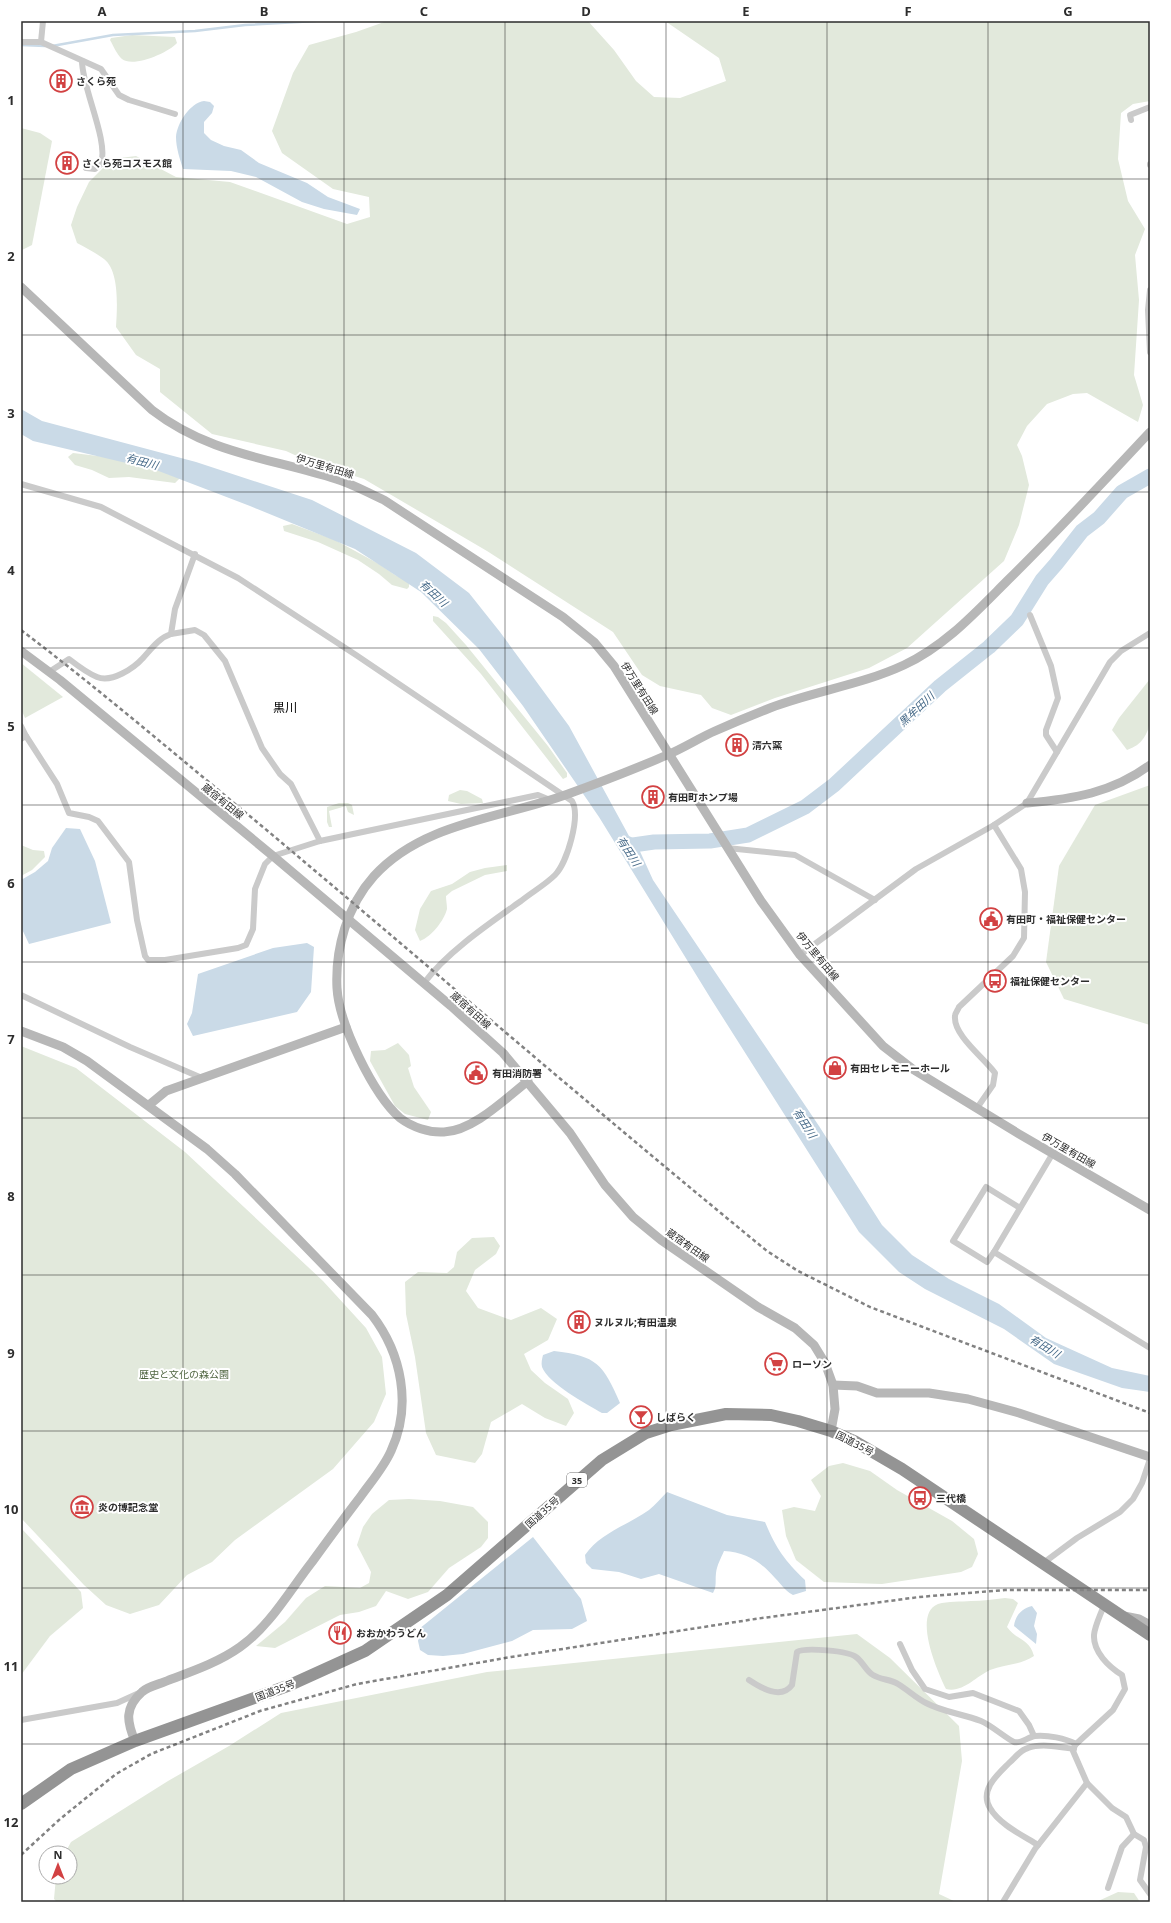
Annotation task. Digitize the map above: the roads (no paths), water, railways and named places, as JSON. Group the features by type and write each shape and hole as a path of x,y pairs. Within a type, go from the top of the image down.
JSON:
{"highway":[{"name":"国道35号","path":"21,1804 71,1769 135,1741 290,1685 365,1651 447,1595 602,1460 646,1433 671,1425 726,1414 771,1414 798,1420 831,1431 854,1441 902,1469 1150,1635"}],"street":[{"path":"41,42 43,21"},
{"path":"21,42 41,42 101,69 119,95 129,100 175,114"},
{"path":"82,61 82,72 91,102 102,155 101,164 94,169 86,168"},
{"path":"1131,120 1130,115 1150,108"},
{"name":"伊万里有田線","path":"21,287 152,410 173,426 211,445 337,479 384,500 563,617 594,642 614,666 726,848 761,901 800,955 883,1046 914,1070 1150,1210"},
{"path":"1150,290 1148,310 1150,352"},
{"path":"528,1081 465,1128 445,1132 422,1129 403,1120 380,1095 353,1044 346,1027 338,998 337,970 344,931 359,897 374,876 408,846 455,827 564,795 669,754 713,732 775,706 852,684 902,666 927,653 956,632 1028,560 1150,432"},
{"path":"21,484 101,507 238,578 278,603 564,795 575,806 574,829 564,861 556,874 490,923 433,971 424,983"},
{"path":"171,634 175,609 194,554"},
{"path":"1030,615 1051,666 1058,698 1046,730 1046,735 1058,752"},
{"path":"49,672 69,659 86,672 99,678 121,675 136,665 164,637 171,634 195,630 204,636 225,661 262,748 280,774 291,784 320,841"},
{"path":"800,955 916,869 994,825 1027,803 1110,662 1121,650 1150,633"},
{"name":"蔵宿有田線","path":"21,651 49,672 273,856 424,983 503,1053 528,1081 570,1134 605,1185 633,1217 661,1240 758,1307 795,1328 814,1345 825,1363 833,1385 835,1409 831,1431"},
{"path":"21,726 23,738 58,784 69,813 89,817 98,821 129,862 137,920 145,956 148,960 165,960 238,948 246,945 253,930 255,889 265,864 273,856 320,841 538,795 550,800"},
{"path":"1027,803 1060,800 1098,792 1133,778 1150,765"},
{"path":"977,1108 994,1085 995,1073 974,1050 957,1028 955,1016 959,1007 1013,956 1024,938 1026,919 1025,892 1021,869 994,825"},
{"path":"726,848 795,855 876,900"},
{"path":"21,995 130,1047 202,1078"},
{"path":"149,1105 166,1091 346,1027"},
{"path":"21,1031 41,1038 87,1061 207,1149 235,1174 372,1316 384,1331 392,1346 402,1384 400,1428 391,1452 267,1622 240,1647 219,1659 117,1703 21,1720"},
{"path":"1020,1208 986,1187 953,1241 987,1262 994,1252 1053,1153"},
{"path":"994,1252 1150,1348"},
{"path":"833,1385 857,1386 877,1393 929,1393 968,1399 1019,1413 1150,1458 1142,1483 1133,1499 1120,1512 1076,1538 1042,1564"},
{"path":"1104,1605 1094,1634 1095,1645 1111,1669 1122,1675 1124,1689 1113,1710 1075,1747 1073,1752 1087,1783 1112,1808 1126,1817 1134,1834 1144,1840 1146,1848 1140,1880 1150,1894"},
{"path":"1121,1615 1139,1619 1150,1625"},
{"path":"900,1644 912,1670 925,1688 949,1697 973,1693 1019,1711 1029,1725 1034,1736"},
{"path":"749,1680 762,1689 777,1692 786,1691 792,1685 797,1652 801,1650 813,1650 844,1653 856,1656 871,1674 881,1680 899,1684 912,1695 935,1708 980,1721 997,1730 1014,1742 1034,1736 1068,1740 1075,1747"},
{"path":"135,1741 128,1724 130,1708 143,1691"},
{"path":"1038,1845 999,1819 988,1804 987,1794 989,1787 993,1779 1026,1748 1075,1747"},
{"path":"1003,1902 1038,1845 1087,1783"},
{"path":"1108,1888 1122,1847 1134,1834"}],"water":[{"path":"204,101 210,102 214,106 212,113 204,122 204,133 211,140 224,146 241,150 259,163 307,183 328,197 360,209 357,215 324,209 302,202 256,177 231,171 183,169 178,153 176,137 177,132 185,114 194,106"},
{"name":"有田川","path":"21,409 42,421 196,462 312,500 416,553 469,593 500,632 569,726 629,836 637,840 638,847 653,880 819,1126 882,1225 912,1255 949,1279 999,1304 1046,1338 1112,1368 1150,1376 1150,1392 1122,1388 1054,1364 1004,1329 925,1289 899,1272 859,1232 711,999 599,817 523,706 479,649 421,592 355,549 250,506 156,470 33,441 21,434"},
{"path":"66,828 80,829 95,861 111,923 29,944 21,927 21,880 35,872 48,861 52,848"},
{"path":"307,943 314,947 311,992 297,1012 193,1036 187,1024 192,1013 198,974 273,948"},
{"path":"554,1351 580,1356 597,1364 609,1379 620,1403 607,1413 602,1413 559,1386 552,1380 542,1367 543,1355"},
{"path":"667,1492 727,1515 765,1522 781,1553 805,1580 806,1591 793,1595 759,1563 739,1553 732,1552 724,1551 717,1567 713,1593 659,1574 641,1579 619,1572 592,1569 586,1563 585,1555 591,1547 606,1535 649,1510"},
{"path":"533,1537 581,1599 587,1621 572,1629 533,1630 512,1641 463,1654 443,1656 428,1655 420,1650 418,1641 419,1629"},
{"path":"1032,1606 1037,1613 1034,1626 1037,1634 1036,1644 1014,1626 1020,1613"}],"waterway":[{"path":"52,46 113,35 195,31 245,25 316,21"},
{"path":"21,45 45,46"},
{"name":"黒牟田川","path":"626,846 654,842 710,841 748,835 805,807 834,785 940,686 989,647 1017,620 1042,580 1082,531 1099,518 1122,492 1150,476"}],"railway":[{"path":"21,630 113,703 263,827 577,1093 767,1251 798,1271 870,1307 1150,1413"},
{"path":"21,1855 60,1819 116,1774 151,1754 260,1711 357,1684 511,1657 755,1619 919,1597 1005,1590 1150,1590"}],"place":[{"name":"さくら苑","path":"61,81"},
{"name":"さくら苑コスモス館","path":"67,163"},
{"name":"清六窯","path":"737,745"},
{"name":"有田町ホンプ場","path":"653,797"},
{"name":"有田町・福祉保健センター","path":"991,919"},
{"name":"福祉保健センター","path":"995,981"},
{"name":"有田セレモニーホール","path":"835,1068"},
{"name":"有田消防署","path":"476,1073"},
{"name":"ヌルヌル;有田温泉","path":"579,1322"},
{"name":"ローソン","path":"776,1364"},
{"name":"しばらく","path":"641,1417"},
{"name":"三代橋","path":"920,1498"},
{"name":"炎の博記念堂","path":"82,1507"},
{"name":"おおかわうどん","path":"340,1633"}],"district":[{"name":"黒川","path":"285,707"}],"park label":[{"name":"歴史と文化の森公園","path":"184,1374"}]}
